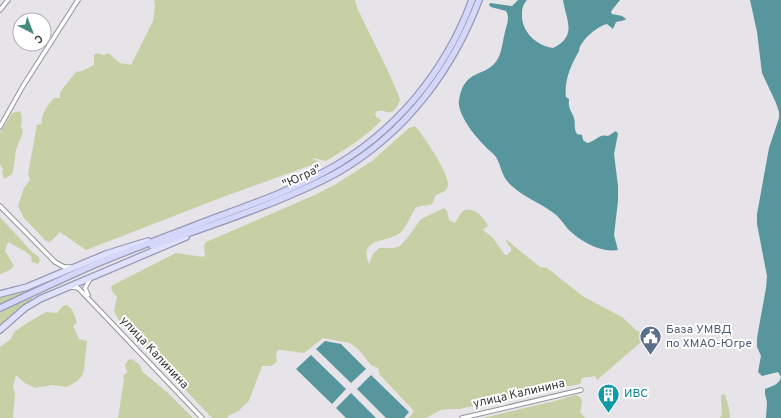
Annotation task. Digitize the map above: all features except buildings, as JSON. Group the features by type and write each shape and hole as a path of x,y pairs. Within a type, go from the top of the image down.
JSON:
{"highway":[{"name":"\"Югра\"","path":"223,218 282,192 337,165 373,140 401,114 424,88 452,43 472,0"},
{"name":"\"Югра\"","path":"0,308 110,259 223,218 284,198 327,178 352,163 387,137 421,102 438,80 464,35 479,0"}],"main road":[{"path":"0,294 26,287 112,252 223,218"},
{"path":"0,330 34,302 223,218"}],"street":[{"path":"0,10 8,0"},
{"path":"0,127 23,86 78,0"},
{"path":"0,206 57,264 66,267 78,266"},
{"path":"91,301 85,290 86,286 91,278 99,273"},
{"name":"улица Калинина","path":"64,288 72,286 78,288 202,418"},
{"name":"улица Калинина","path":"462,418 581,390"}],"green space":[{"path":"154,0 355,0 358,10 400,99 399,103 392,112 381,110 377,111 375,114 376,117 381,121 355,142 326,161 313,158 320,162 223,197 86,250 60,232 50,242 46,241 24,218 18,206 24,188 30,180 28,174 37,125 42,124 42,117 47,107 54,98 60,98 60,92 76,72 82,71 94,65 94,55 98,53 104,55 108,53 120,63 131,65 153,21 155,6"},
{"path":"20,111 22,117 21,127 23,131 16,150 12,174 4,179 2,172 3,169 0,165 0,133 12,113"},
{"path":"415,126 424,137 444,170 448,186 444,191 436,195 432,204 415,208 400,233 371,245 367,249 369,264 373,254 379,248 394,248 400,246 421,219 444,208 447,211 449,220 455,223 462,212 466,210 473,211 484,219 488,226 483,229 484,231 492,237 505,255 511,251 511,248 506,240 540,267 547,268 584,297 622,317 637,331 647,334 648,336 597,380 595,376 582,378 580,384 459,409 441,410 426,418 409,418 414,411 380,375 378,368 371,365 358,349 350,343 323,338 304,353 278,350 276,354 277,361 274,364 271,366 262,366 248,402 239,411 228,416 228,418 212,418 118,319 114,311 117,297 112,291 111,287 176,253 203,257 205,255 204,246 206,242 317,194 336,184 372,161 409,128"},
{"path":"0,217 32,252 39,257 40,261 38,264 32,262 32,257 26,252 8,242 5,251 14,266 10,270 0,274"},
{"path":"29,290 32,299 0,326 0,297"},
{"path":"66,305 72,310 74,315 77,323 73,326 79,339 87,341 82,376 67,387 52,385 35,388 25,383 16,375 13,387 15,393 13,418 0,418 0,347 10,340 15,331 32,320 46,312 57,313 63,306"},
{"path":"132,359 140,365 144,373 168,393 193,418 118,418 124,380 123,376 127,372 125,365 128,360"},
{"path":"723,394 725,395 729,408 730,418 720,418 722,415 721,396"},
{"path":"575,395 582,400 580,412 585,418 483,418 559,400"}],"water":[{"path":"518,0 527,0 522,10 522,21 527,32 536,41 547,47 553,48 566,38 568,33 568,21 563,0 620,0 611,12 612,14 622,16 626,19 616,22 613,29 607,24 603,25 586,38 571,67 566,85 566,97 569,99 569,107 575,120 576,132 577,134 582,135 583,140 587,143 605,135 608,136 616,131 618,134 614,154 618,186 618,201 614,235 618,250 604,250 583,241 572,233 555,214 522,194 508,183 496,157 475,135 463,118 459,106 459,100 464,84 469,78 487,69 496,62 501,50 507,24 508,16 506,11 491,7 489,5 490,3 512,6"},
{"path":"750,0 781,0 781,377 778,372 762,376 758,372 761,356 757,347 757,338 767,276 757,224 757,214 769,148 779,118 779,112 762,73 757,32"},
{"path":"325,341 341,344 366,369 351,383 316,349"},
{"path":"311,355 346,389 332,404 296,369"},
{"path":"371,375 409,412 404,418 386,418 357,389"},
{"path":"781,377 781,418 766,418 767,402 765,389 777,384"},
{"path":"351,393 376,418 346,418 336,408"}],"place":[{"name":"База УМВД по ХМАО-Югре","path":"651,356"},
{"name":"ИВС","path":"608,414"}]}
